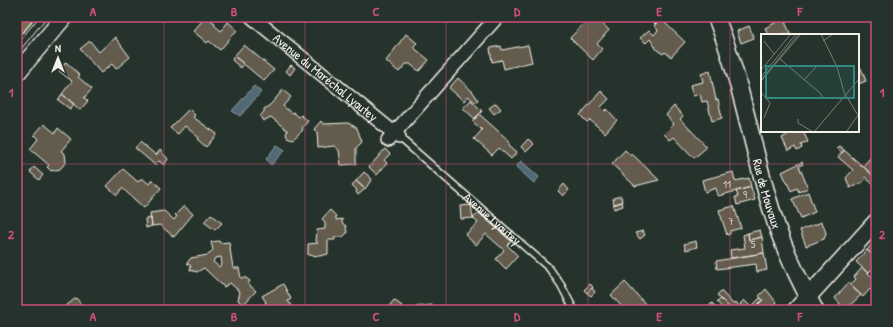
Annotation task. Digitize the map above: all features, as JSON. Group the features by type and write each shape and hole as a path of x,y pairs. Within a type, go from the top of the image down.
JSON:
{"main road":[{"path":"17,23 22,17"}],"street":[{"path":"17,73 64,17"},
{"name":"Avenue du Maréchal Lyautey","path":"252,17 394,137"},
{"path":"394,137 497,17"},
{"name":"Rue de Mouvaux","path":"716,17 732,60 775,223 786,254 811,303"},
{"path":"796,310 811,303 876,222"}],"lane":[{"name":"Avenue Lyautey","path":"394,137 549,268 561,285 574,310"}],"water":[{"path":"254,86 261,92 240,116 232,111"},
{"path":"277,145 285,150 271,165 266,159"},
{"path":"521,161 539,177 534,183 516,167"}],"building":[{"path":"206,17 215,23 214,25 221,31 228,22 237,30 220,50 209,41 207,43 193,31"},
{"path":"590,17 595,17 609,30 597,44 602,49 593,60 570,38"},
{"path":"653,17 661,18 655,24 651,20"},
{"path":"662,17 668,20 665,23 685,42 671,57 665,52 663,54 657,50 650,39 646,43 640,38 649,30 654,35 658,30 654,26"},
{"path":"786,17 788,20 785,22 791,34 768,34 765,28 777,22 775,19"},
{"path":"749,26 754,38 741,43 737,31"},
{"path":"406,34 417,43 413,47 429,60 419,71 410,64 406,64 399,72 386,61"},
{"path":"115,37 130,57 116,69 112,64 101,73 80,49 90,41 99,52"},
{"path":"244,45 274,70 264,81 234,56"},
{"path":"528,45 532,62 504,69 502,60 492,62 490,48 501,46 502,50"},
{"path":"234,56 244,64 241,68 232,60"},
{"path":"66,62 80,75 78,77 92,89 84,98 88,101 80,110 62,94 72,81 59,71"},
{"path":"291,65 295,68 290,75 286,71"},
{"path":"861,68 866,81 859,84 859,69"},
{"path":"710,71 716,100 718,99 722,118 712,121 707,101 702,102 700,94 693,96 690,85 703,82 701,74"},
{"path":"458,78 473,92 478,100 476,103 468,96 464,101 449,88"},
{"path":"283,90 291,97 283,106 291,113 293,112 299,117 301,115 308,121 302,128 303,130 293,139 287,137 286,133 288,131 271,117 263,121 260,116 264,112 264,109 270,105"},
{"path":"601,91 609,99 601,107 605,111 607,109 617,120 605,133 590,120 587,122 580,115"},
{"path":"62,94 74,104 70,109 58,100"},
{"path":"471,100 482,111 475,119 463,108"},
{"path":"496,103 501,109 494,114 489,108"},
{"path":"674,106 683,116 680,119 707,147 694,158 674,137 670,140 664,134 674,124 666,115"},
{"path":"189,109 195,115 193,117 217,134 206,147 197,139 198,137 185,126 178,134 170,128"},
{"path":"479,114 507,139 510,143 509,145 517,152 511,159 499,148 492,155 474,139 482,130 472,121"},
{"path":"321,121 323,124 348,123 357,128 362,142 356,148 356,164 341,165 339,150 334,146 318,148 317,131 314,129"},
{"path":"44,124 55,133 58,128 71,139 61,151 65,154 66,162 60,169 51,171 47,167 49,165 30,149 38,139 34,135"},
{"path":"791,132 803,132 808,142 801,145 802,148 797,151 795,147 788,151 782,138"},
{"path":"528,139 534,144 526,152 521,147"},
{"path":"140,142 156,155 160,150 168,159 164,165 159,161 155,165 135,148"},
{"path":"839,146 844,150 842,153 836,148"},
{"path":"385,149 390,154 384,160 387,163 377,175 369,167"},
{"path":"625,150 631,156 632,154 659,180 635,186 612,164"},
{"path":"844,150 876,178 874,185 865,177 863,182 850,188 846,178 853,170 838,157"},
{"path":"876,151 876,178 863,166"},
{"path":"802,162 803,164 799,166 808,188 799,192 797,188 791,191 782,172"},
{"path":"34,167 43,175 39,180 30,172"},
{"path":"123,169 138,182 142,178 149,184 152,180 161,188 144,208 122,188 117,195 107,186"},
{"path":"364,172 372,179 365,189 356,181"},
{"path":"733,172 735,181 749,178 751,187 718,196 716,188 705,192 702,180"},
{"path":"356,181 365,189 358,195 356,192 357,190 352,185"},
{"path":"564,184 569,190 563,196 558,191"},
{"path":"751,187 755,200 737,205 735,197 738,197 736,191"},
{"path":"808,192 815,212 801,218 792,199"},
{"path":"621,196 622,202 614,204 613,198"},
{"path":"622,202 623,206 614,209 613,205"},
{"path":"471,205 473,218 461,219 460,206"},
{"path":"184,206 193,214 174,237 160,225 152,226 150,213 164,211 174,220 177,216 175,215"},
{"path":"734,206 741,228 730,231 730,234 727,235 719,210"},
{"path":"330,210 336,216 336,220 342,219 342,223 346,226 347,233 343,237 335,237 335,240 328,240 328,254 320,256 308,255 308,244 318,243 316,241 317,230 325,229 325,222 322,219"},
{"path":"479,213 511,241 507,245 518,256 506,269 496,259 504,250 486,234 476,245 465,235 478,223 473,218"},
{"path":"211,214 222,223 215,230 204,222"},
{"path":"151,218 152,226 146,228 145,219"},
{"path":"822,222 826,233 824,239 806,246 800,230"},
{"path":"760,230 762,237 749,240 748,233"},
{"path":"643,231 645,235 640,239 635,233"},
{"path":"748,233 749,240 762,237 764,253 731,258 730,250 745,248 743,235"},
{"path":"876,240 876,258 867,250"},
{"path":"696,241 697,247 686,250 684,244"},
{"path":"211,242 229,242 233,268 239,268 241,278 246,278 250,281 248,284 256,291 243,305 238,300 240,292 230,283 224,287 204,268 197,272 190,270 191,266 187,263 191,258 208,255 213,250","holes":["221,257 222,264 219,267 213,262 215,258"]},
{"path":"867,250 876,258 876,271 873,268 868,273 856,262"},
{"path":"764,253 767,270 757,272 756,264 717,269 716,261"},
{"path":"862,268 876,280 876,290 874,292 870,289 863,297 850,285 856,279 854,277"},
{"path":"625,282 649,308 647,310 625,310 611,295"},
{"path":"848,283 861,295 845,310 835,298"},
{"path":"283,284 291,299 288,301 295,310 260,310 266,302 262,296"},
{"path":"590,284 593,287 587,293 584,290"},
{"path":"592,288 595,292 591,296 587,293"},
{"path":"766,289 776,302 768,310 746,310 740,304 744,300 753,309 763,300 759,296"},
{"path":"721,291 733,304 736,302 742,310 732,310 717,295"},
{"path":"76,298 86,310 69,310 66,306"},
{"path":"760,298 763,300 753,309 751,307"},
{"path":"721,299 732,310 724,310 717,302"},
{"path":"394,300 402,306 398,310 386,310"},
{"path":"712,303 718,310 706,309"},
{"path":"432,305 433,310 417,310 416,307"}],"tram line":[{"path":"17,44 39,17"},
{"path":"17,54 47,17"}]}
